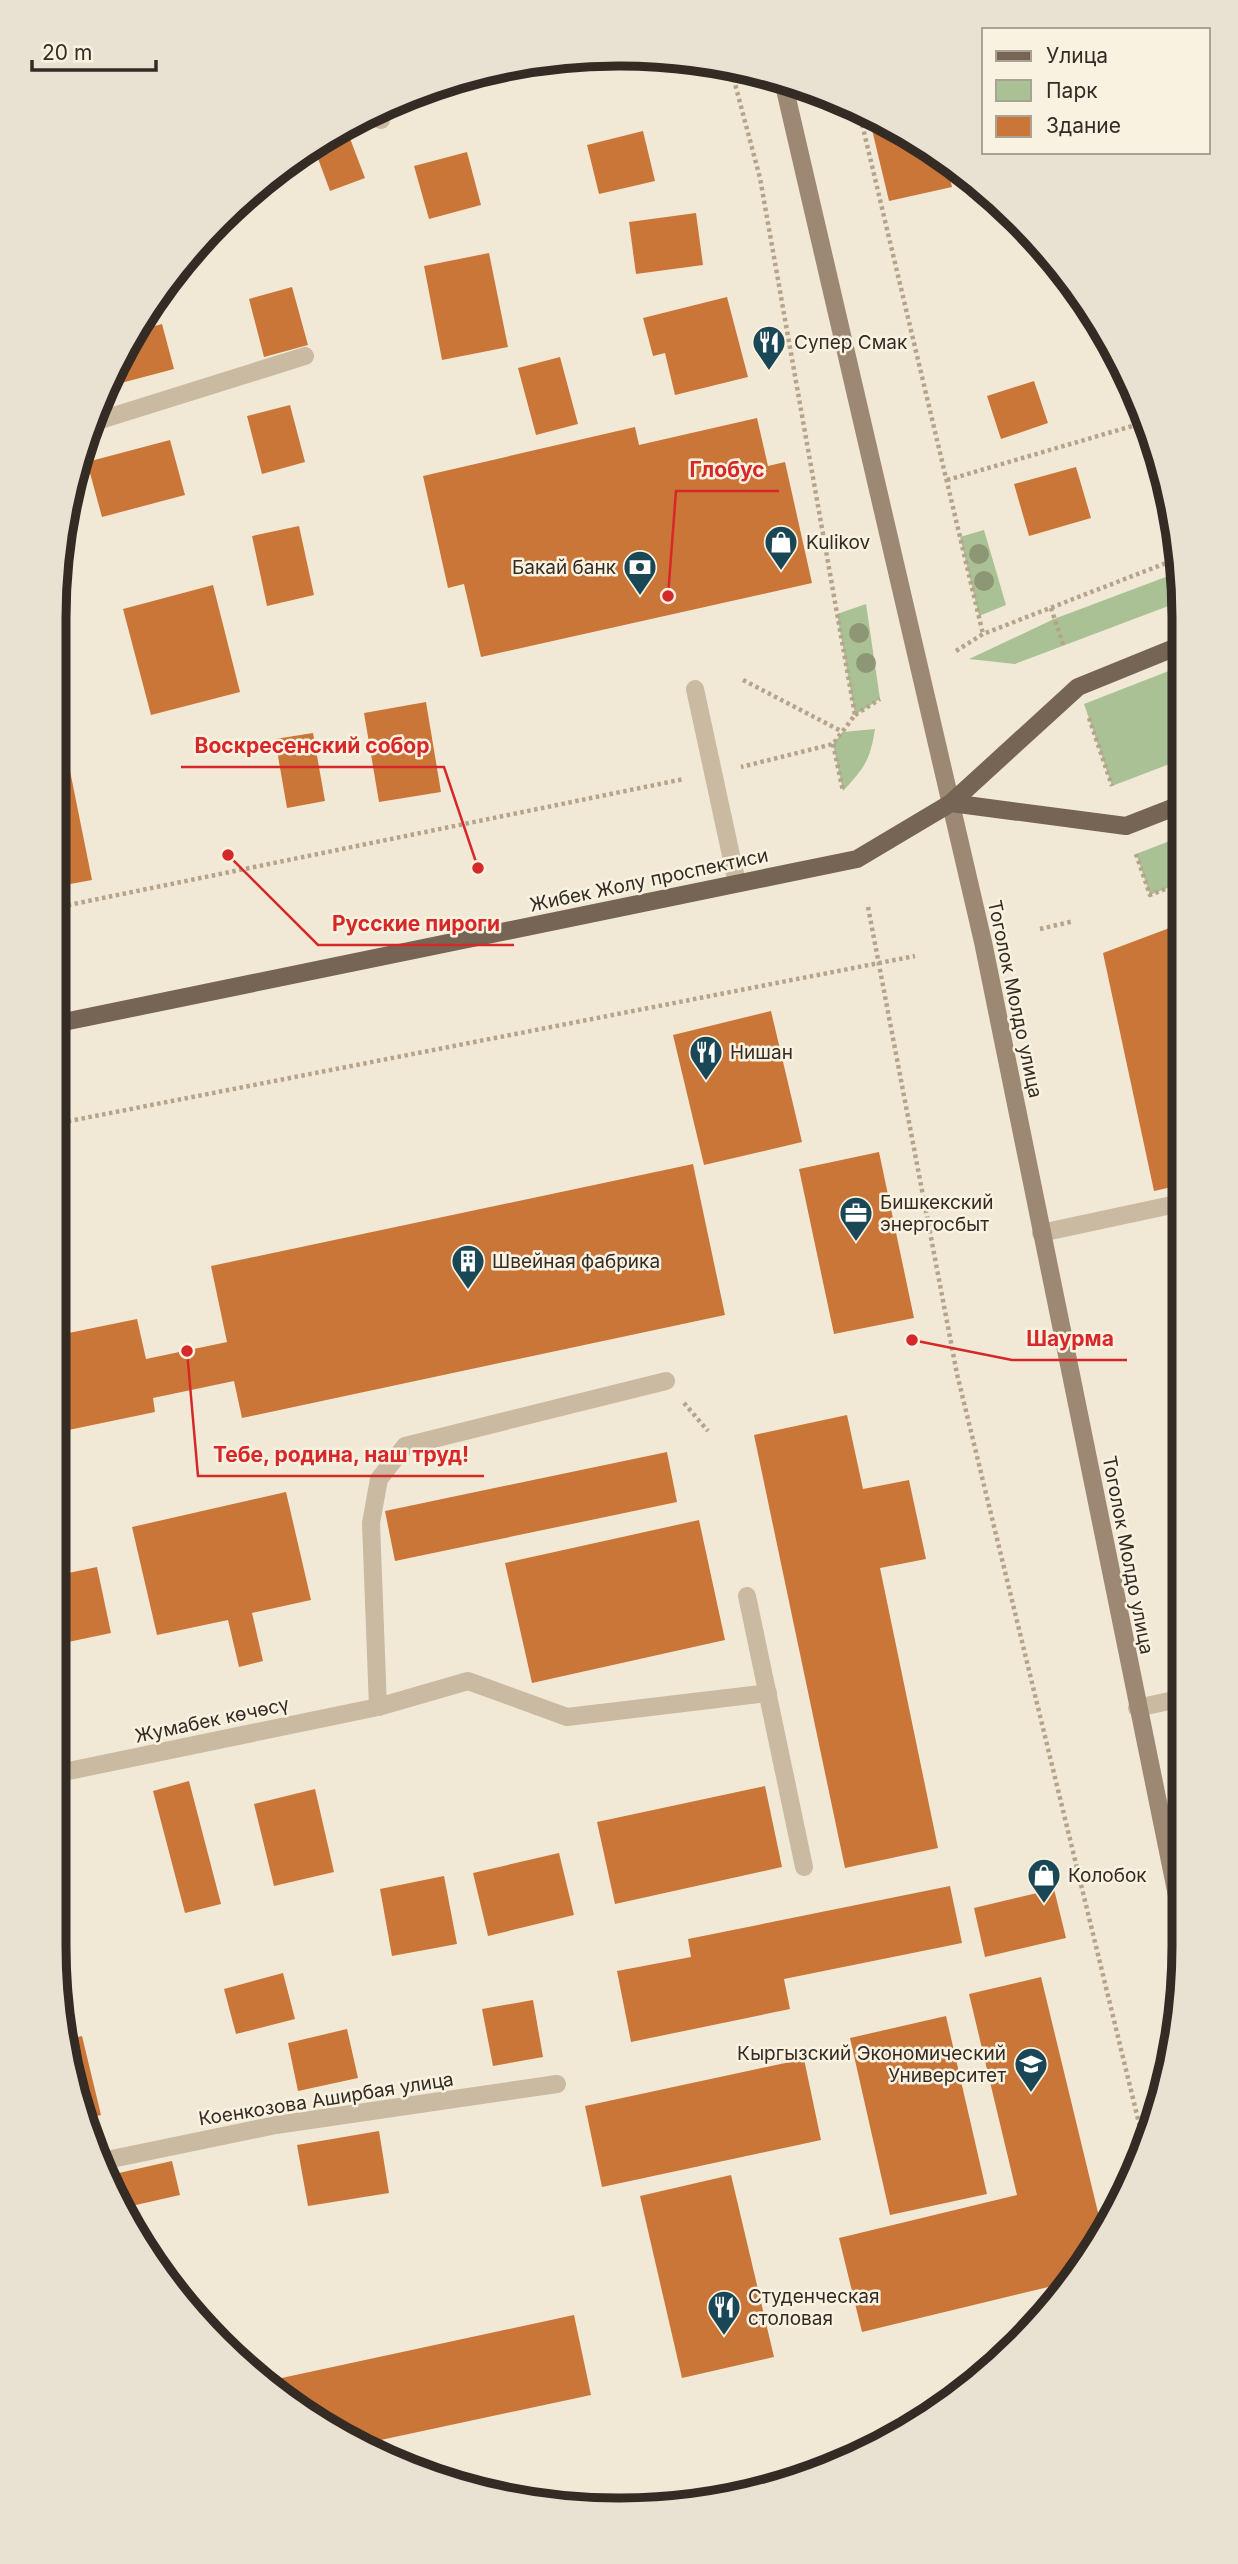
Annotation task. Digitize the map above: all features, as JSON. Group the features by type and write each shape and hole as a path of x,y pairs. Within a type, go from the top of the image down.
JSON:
{"main road":[{"name":"Тоголок Молдо улица","path":"785,92 951,803 1172,1873"},
{"name":"Жибек Жолу проспектиси","path":"66,1022 857,859 951,803 1078,687 1172,649"},
{"path":"951,803 1126,826 1172,808"}],"street":[{"path":"105,419 305,356"},
{"path":"695,689 737,883"},
{"path":"1041,1233 1172,1205"},
{"path":"378,1707 371,1523 379,1479 405,1446 666,1381"},
{"path":"747,1596 804,1867"},
{"name":"Жумабек көчөсү","path":"66,1772 378,1707 468,1681 567,1717 768,1693"},
{"path":"1137,1708 1172,1700"},
{"name":"Коенкозова Аширбая улица","path":"110,2159 276,2124 557,2084"}],"path":[{"path":"734,79 760,178 855,715"},
{"path":"862,122 984,634"},
{"path":"947,480 1136,425"},
{"path":"956,651 984,634 1168,562"},
{"path":"1051,608 1064,647"},
{"path":"743,680 843,732"},
{"path":"66,906 714,773 833,744 855,715 880,699"},
{"path":"1088,716 1112,786"},
{"path":"833,744 843,791"},
{"path":"1136,854 1150,895 1172,886"},
{"path":"868,907 957,1374 1139,2129"},
{"path":"1040,929 1074,921"},
{"path":"66,1122 915,956"},
{"path":"666,1381 708,1431"}],"green space":[{"path":"984,530 1006,605 979,616 960,537"},
{"path":"1169,576 1171,605 1015,664 969,659 1054,619"},
{"path":"866,604 880,699 855,715 837,614"},
{"path":"1172,670 1172,763 1112,786 1084,704"},
{"path":"875,729 865,763 843,791 833,744 843,732"},
{"path":"1172,840 1172,886 1150,895 1136,854"}],"building":[{"path":"872,128 950,177 952,187 889,201"},
{"path":"643,131 655,181 599,194 587,145"},
{"path":"350,137 365,178 330,191 317,157"},
{"path":"467,152 481,205 429,219 414,166"},
{"path":"696,213 703,265 636,274 629,222"},
{"path":"489,253 508,347 442,360 424,266"},
{"path":"292,287 308,345 264,357 249,299"},
{"path":"727,297 748,377 675,395 665,353 653,356 643,318"},
{"path":"162,324 174,369 119,383 123,375 151,327"},
{"path":"560,357 578,424 536,435 518,368"},
{"path":"1034,381 1048,423 1001,439 987,396"},
{"path":"290,405 305,462 262,474 247,416"},
{"path":"757,418 768,466 785,462 812,583 481,657 464,584 448,588 423,476 635,427 639,445"},
{"path":"170,440 185,495 102,517 88,466 90,461"},
{"path":"1076,467 1091,518 1029,536 1014,484"},
{"path":"299,526 314,595 267,606 252,536"},
{"path":"213,585 240,692 151,715 123,609"},
{"path":"426,702 441,792 379,802 364,713"},
{"path":"313,733 325,801 287,808 275,739"},
{"path":"66,751 92,880 66,885"},
{"path":"1172,927 1172,1187 1154,1191 1103,953"},
{"path":"771,1011 802,1142 704,1165 673,1035"},
{"name":"Бишкекский энергосбыт","path":"879,1152 914,1318 834,1334 799,1169"},
{"name":"Швейная фабрика","path":"693,1164 725,1315 242,1418 234,1381 153,1398 155,1412 66,1431 66,1334 137,1319 146,1359 227,1342 211,1266"},
{"path":"847,1415 863,1489 909,1480 926,1559 880,1568 938,1848 845,1868 754,1435"},
{"path":"667,1452 677,1502 395,1561 385,1511"},
{"path":"286,1492 311,1600 252,1613 263,1661 239,1667 228,1620 157,1635 132,1527"},
{"path":"699,1520 725,1640 532,1683 505,1563"},
{"path":"97,1567 111,1633 66,1642 66,1573"},
{"path":"189,1781 221,1904 185,1913 153,1791"},
{"path":"765,1786 782,1867 615,1904 597,1822"},
{"path":"315,1789 334,1872 274,1886 254,1804"},
{"path":"559,1853 574,1915 488,1936 473,1873"},
{"path":"444,1876 457,1944 392,1956 380,1889"},
{"path":"950,1886 962,1943 784,1979 790,2009 631,2042 617,1971 691,1957 688,1939"},
{"path":"1054,1889 1066,1938 985,1957 974,1908"},
{"path":"283,1973 295,2019 236,2034 224,1989"},
{"name":"Кыргызский Экономический Университет","path":"1041,1977 1099,2217 1053,2286 862,2332 839,2238 1017,2195 969,1994"},
{"path":"533,2000 543,2057 493,2066 482,2009"},
{"path":"946,2016 987,2194 890,2215 850,2038"},
{"path":"347,2029 358,2078 298,2091 288,2043"},
{"path":"82,2036 101,2115 94,2117 74,2038"},
{"path":"804,2059 821,2140 602,2187 585,2106"},
{"path":"379,2131 389,2193 308,2206 297,2145"},
{"path":"172,2161 180,2195 132,2206 116,2174"},
{"path":"731,2175 774,2357 682,2378 640,2196"},
{"path":"574,2315 591,2395 375,2441 312,2404 278,2379"}],"place":[{"name":"Супер Смак","path":"769,372"},
{"name":"Kulikov","path":"781,572"},
{"name":"Глобус","path":"668,596"},
{"name":"Бакай банк","path":"640,597"},
{"name":"Русские пироги","path":"228,855"},
{"name":"Воскресенский собор","path":"478,868"},
{"name":"Нишан","path":"706,1082"},
{"name":"Бишкекский энергосбыт","path":"856,1243"},
{"name":"Швейная фабрика","path":"468,1291"},
{"name":"Шаурма","path":"912,1340"},
{"name":"Тебе, родина, наш труд!","path":"187,1351"},
{"name":"Колобок","path":"1044,1905"},
{"name":"Кыргызский Экономический Университет","path":"1031,2094"},
{"name":"Студенческая столовая","path":"724,2337"}]}
